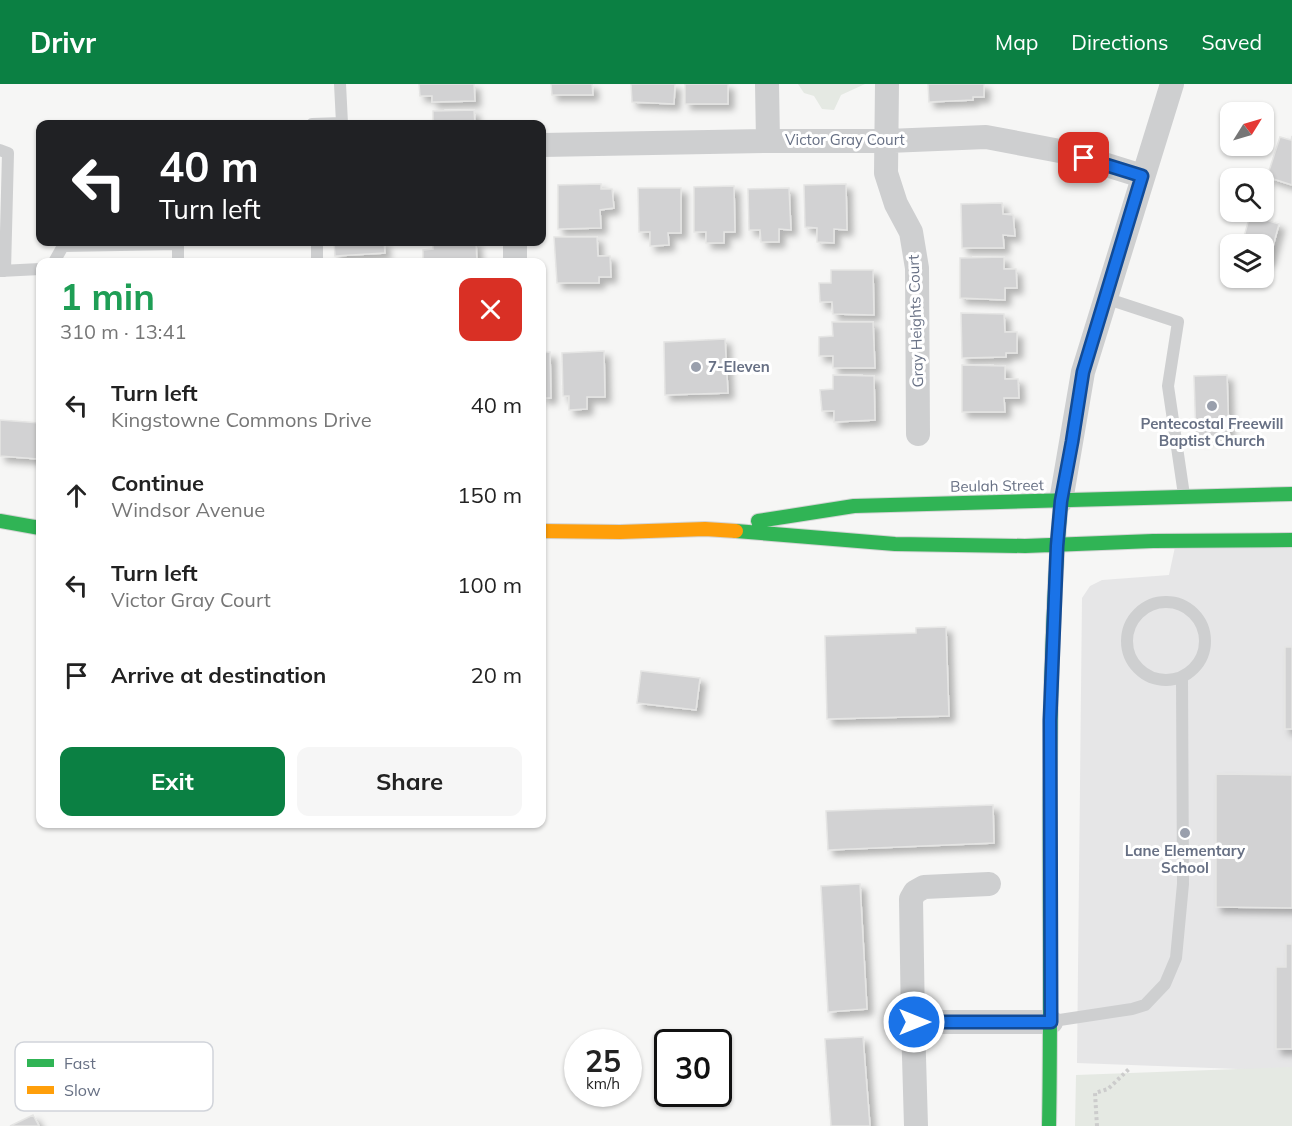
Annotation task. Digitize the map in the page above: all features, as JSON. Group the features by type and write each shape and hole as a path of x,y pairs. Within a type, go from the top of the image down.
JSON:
{"main road":[{"name":"Beulah Street","path":"705,529 854,506 1292,494"},
{"path":"1048,1126 1051,1022 1050,720 1061,501"},
{"path":"0,521 36,527"},
{"name":"Beulah Street","path":"546,531 620,532 705,529 895,544 1057,546 1153,541 1292,540"}],"street":[{"path":"767,84 768,141"},
{"name":"Gray Heights Court","path":"887,84 886,173 896,204 911,232 917,268 918,434"},
{"path":"1061,501 1083,372 1172,84"},
{"name":"Victor Gray Court","path":"546,145 888,141 986,137 1065,152 1142,176"},
{"path":"916,1126 911,899 915,892 924,887 988,884"},
{"path":"914,1022 1051,1022"}],"lane":[{"path":"340,84 342,120"},
{"path":"0,150 8,153 3,271 36,269"},
{"path":"1105,298 1178,322 1168,386 1184,497"},
{"path":"1170,602 1190,609 1202,626 1206,646 1198,665 1182,678 1162,681 1142,674 1129,658 1126,637 1134,618 1150,605 1170,602"},
{"path":"1051,1022 1145,1005 1165,984 1176,958 1183,884 1182,678"}],"path":[{"path":"1097,1126 1095,1093 1108,1089 1130,1068"}],"shaded area":[{"path":"798,84 865,84 841,95 834,110 822,109 814,96 804,93"},
{"name":"Lane Elementary School","path":"1292,534 1292,1071 1077,1063 1082,598 1090,586 1102,580 1169,575 1176,542"},
{"path":"1292,1067 1292,1126 1075,1126 1076,1075"}],"building":[{"path":"419,84 474,84 475,101 432,102 432,96 420,96"},
{"path":"551,84 592,84 593,95 552,95"},
{"path":"631,84 675,84 674,104 632,102"},
{"path":"685,84 728,84 728,104 685,104"},
{"path":"928,84 984,84 984,97 973,97 973,100 929,102"},
{"path":"474,110 475,120 433,120 433,111"},
{"path":"1292,136 1292,185 1274,179 1274,168 1270,168 1280,137 1291,140"},
{"path":"601,184 601,189 612,189 614,208 600,210 601,228 558,229 558,185"},
{"path":"846,184 847,230 834,229 834,243 817,242 817,228 805,227 804,185"},
{"path":"734,186 735,232 724,232 724,243 706,243 706,232 694,232 694,187"},
{"path":"638,188 681,188 681,233 668,233 669,245 650,246 650,232 639,232"},
{"path":"789,188 791,230 779,229 779,242 761,242 760,230 749,230 748,189"},
{"path":"1002,203 1003,214 1013,215 1015,236 1003,235 1004,248 962,248 961,204"},
{"path":"1248,222 1279,224 1274,242 1274,234 1245,234"},
{"path":"554,237 597,237 598,256 610,256 611,277 599,277 599,283 557,283"},
{"path":"334,246 384,246 385,253 335,256"},
{"path":"433,246 476,246 477,258 423,258 423,250 433,249"},
{"path":"1004,257 1004,269 1016,269 1017,288 1005,288 1005,300 960,298 960,258"},
{"path":"831,270 873,270 874,315 833,314 832,302 820,302 819,283 831,283"},
{"path":"961,313 1004,314 1005,332 1017,332 1017,353 1006,353 1006,357 962,358"},
{"path":"832,322 873,322 875,368 833,368 833,356 819,356 819,337 833,336"},
{"name":"7-Eleven","path":"725,339 728,393 665,395 664,342"},
{"path":"604,351 605,397 587,397 587,409 569,410 569,396 563,396 562,353"},
{"path":"546,352 550,352 551,398 546,398"},
{"path":"962,365 1005,366 1005,379 1018,379 1019,398 1004,398 1005,412 962,412"},
{"path":"833,375 874,376 875,420 834,422 834,411 822,411 820,390 833,389"},
{"name":"Pentecostal Freewill Baptist Church","path":"1227,375 1229,436 1196,437 1194,376"},
{"path":"0,420 36,423 36,459 0,456"},
{"path":"946,627 949,716 827,719 825,636 916,633 916,628"},
{"path":"1285,647 1292,647 1292,729 1285,729"},
{"path":"641,671 700,678 696,710 637,703"},
{"path":"1216,774 1292,775 1292,908 1216,907"},
{"path":"993,805 994,843 828,850 826,811"},
{"path":"860,884 867,1009 828,1012 821,886"},
{"path":"1286,944 1292,944 1292,1049 1276,1049 1276,967 1286,967"},
{"path":"863,1037 870,1126 831,1126 825,1039"},
{"path":"33,1115 39,1126 10,1126"}],"traffic: fast":[{"path":"758,521 854,506 1292,494"},
{"path":"1049,1126 1050,735 1055,579 1061,501"},
{"path":"0,521 36,527"},
{"path":"736,531 895,544 1025,546 1153,541 1292,540"}],"traffic: slow":[{"path":"546,531 620,532 705,529 736,531"}],"place":[{"name":"7-Eleven","path":"696,367"},
{"name":"Pentecostal Freewill Baptist Church","path":"1212,406"},
{"name":"Lane Elementary School","path":"1185,833"}],"route":[{"path":"914,1022 1051,1022 1050,720 1061,501 1083,372 1142,176 1084,158"}]}
